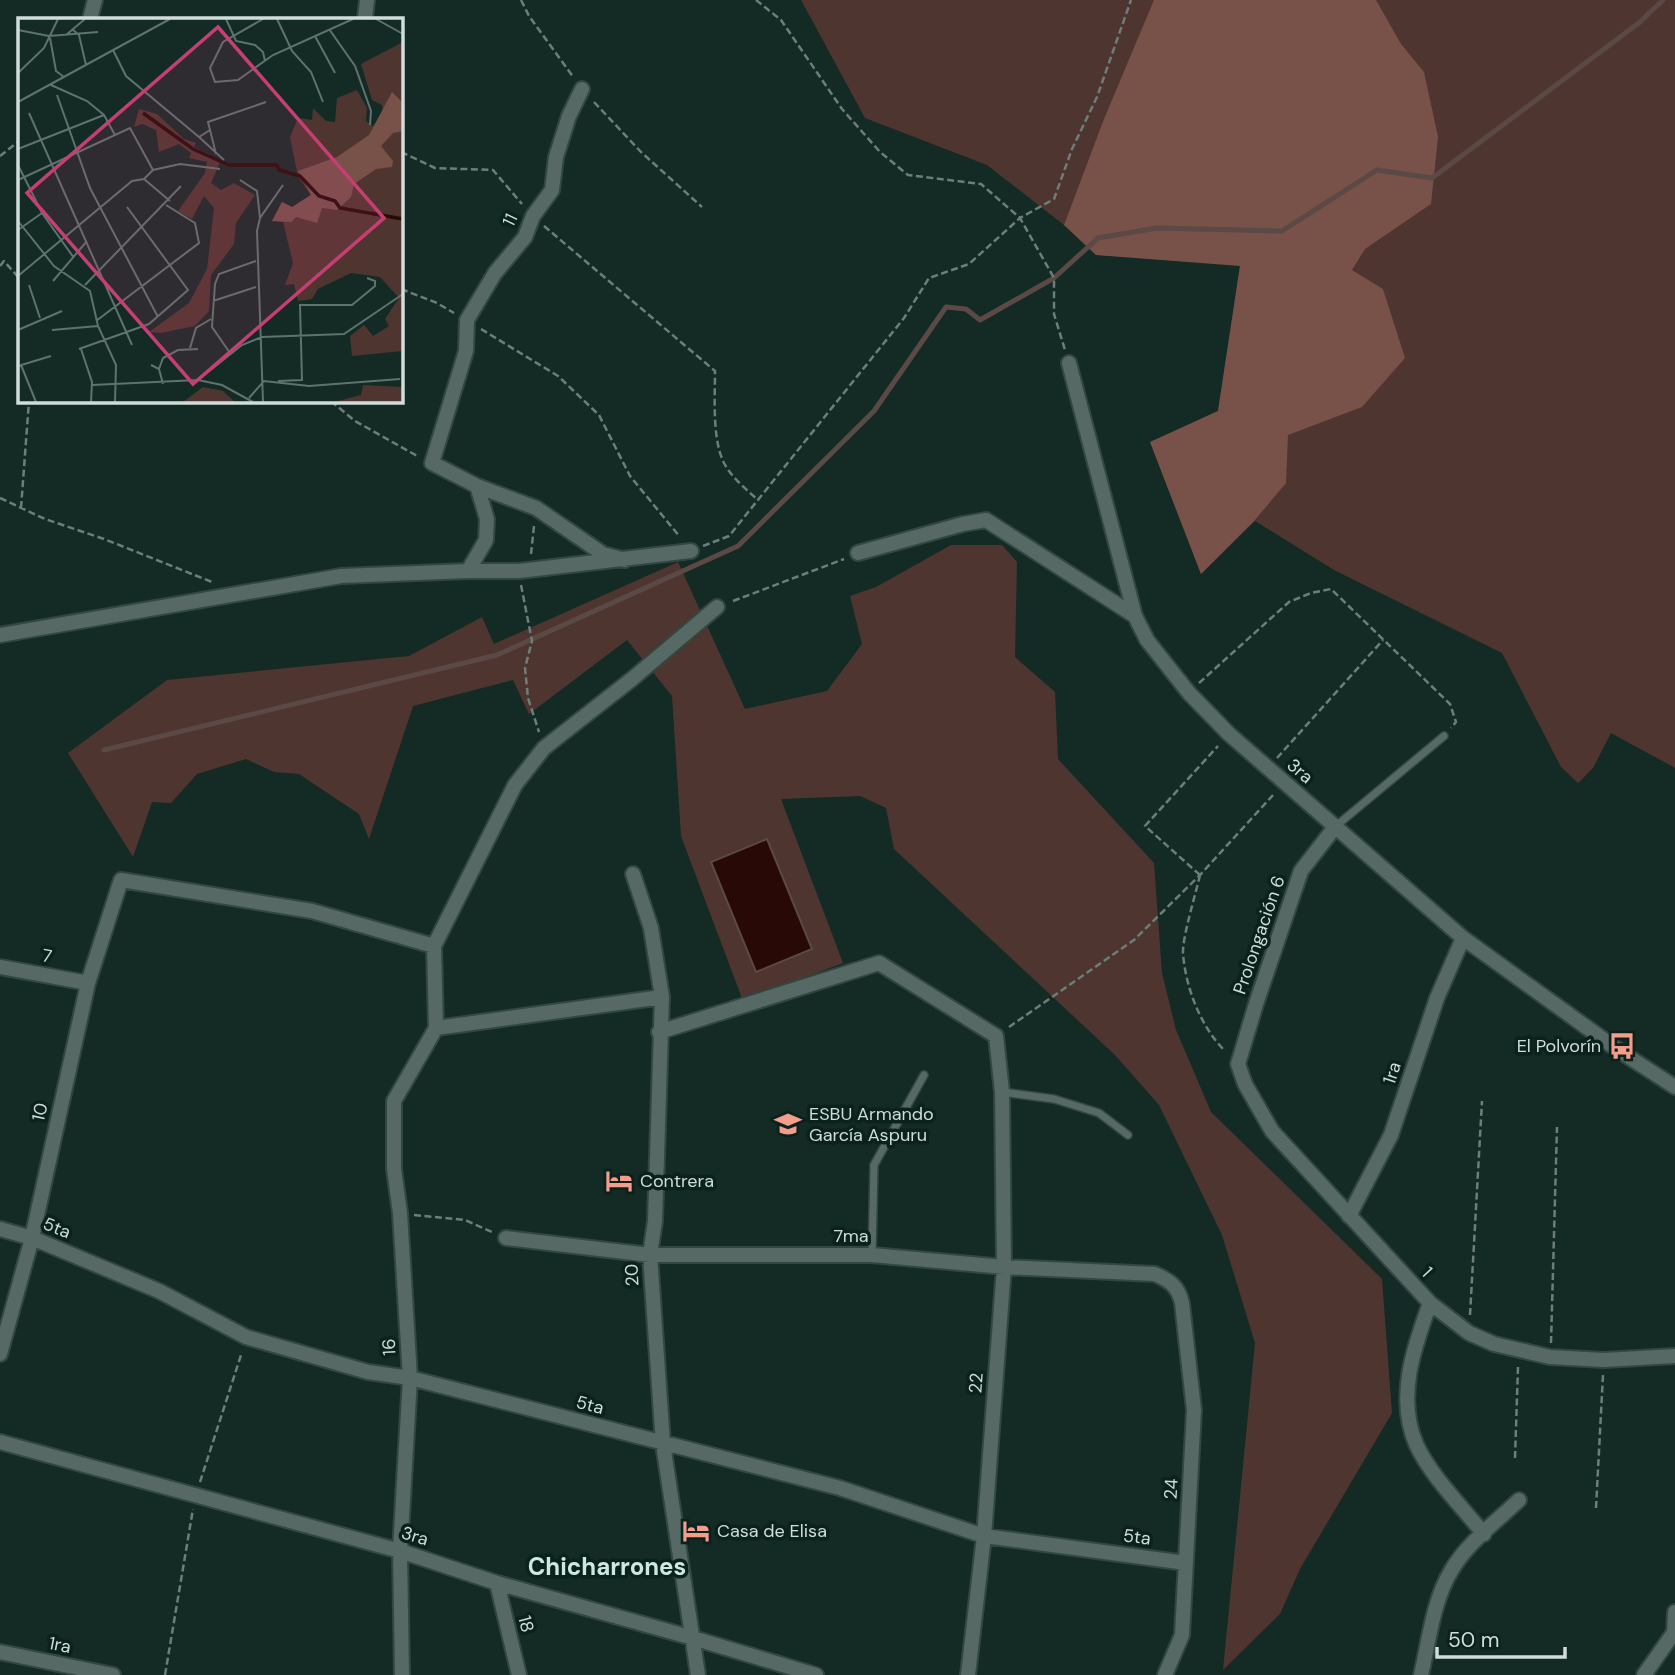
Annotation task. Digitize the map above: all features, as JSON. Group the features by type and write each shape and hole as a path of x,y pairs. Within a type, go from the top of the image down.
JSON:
{"street":[{"path":"90,18 95,0"},
{"path":"365,18 367,0"},
{"name":"11","path":"432,463 466,351 467,320 495,273 525,237 533,216 552,190 556,157 569,116 582,89"},
{"name":"3ra","path":"1069,363 1135,616 1147,640 1189,693 1229,734 1463,938 1618,1050 1675,1087"},
{"path":"432,463 477,486 536,508 603,554 625,560"},
{"path":"468,570 486,540 486,519 477,486"},
{"path":"858,553 986,520 1135,616"},
{"path":"0,635 341,576 468,570 519,572 691,551"},
{"path":"662,997 436,1028 434,946 515,785 544,748 632,679 717,607"},
{"name":"Prolongación 6","path":"1238,1065 1301,871 1335,827"},
{"name":"20","path":"633,874 651,928 662,997 655,1221 650,1255 663,1444 698,1675"},
{"name":"10","path":"0,1354 32,1238 88,983 121,880 312,911 434,946"},
{"name":"1ra","path":"1349,1216 1391,1135 1437,998 1463,938"},
{"path":"659,1032 879,963 996,1036"},
{"name":"7","path":"0,967 88,983"},
{"name":"16","path":"402,1675 400,1551 410,1378 400,1213 394,1169 394,1101 436,1028"},
{"name":"22","path":"968,1675 985,1536 1003,1267 1002,1092 996,1036"},
{"name":"1","path":"1238,1065 1245,1084 1272,1131 1430,1303 1469,1332 1494,1345 1550,1357 1604,1360 1675,1356"},
{"name":"5ta","path":"0,1229 32,1238 159,1291 246,1337 368,1372 410,1378 840,1488 985,1536 1186,1563"},
{"name":"7ma","path":"506,1238 650,1255 872,1255 1003,1267 1155,1274 1173,1283 1180,1293 1182,1303"},
{"name":"24","path":"1165,1675 1182,1635 1194,1410 1182,1303"},
{"path":"1430,1303 1410,1366 1408,1417 1416,1444 1436,1475 1483,1534"},
{"name":"3ra","path":"0,1443 400,1551 497,1583 816,1675"},
{"path":"1421,1675 1438,1601 1451,1571 1465,1552 1519,1500"},
{"name":"18","path":"497,1583 519,1675"},
{"path":"1644,1675 1675,1632 1675,1612"},
{"name":"1ra","path":"0,1652 113,1675"}],"lane":[{"path":"1335,827 1444,736"},
{"path":"872,1255 874,1165 924,1075"},
{"path":"1002,1092 1054,1099 1099,1113 1128,1135"}],"path":[{"path":"522,0 529,16 582,89 641,152 702,207"},
{"path":"756,0 781,20 842,109 880,152 908,175 981,184 1020,218 1054,278 1054,314 1069,363"},
{"path":"402,289 437,303 558,376 599,415 630,476 691,551 729,536 904,318 929,278 970,264 1020,218 1054,199 1072,149 1097,97 1131,0"},
{"path":"0,156 18,142"},
{"path":"402,152 435,167 494,170 533,216 715,371 716,426 724,463 740,484 758,500"},
{"path":"0,266 4,261 18,277"},
{"path":"20,508 29,402"},
{"path":"332,402 355,421 432,463"},
{"path":"0,498 216,584"},
{"path":"536,508 532,553 519,572 532,641 525,668 528,698 544,748"},
{"path":"717,607 858,553"},
{"path":"1189,693 1289,603 1311,593 1331,589 1450,704 1456,722 1444,736"},
{"path":"1268,768 1383,640"},
{"path":"1200,875 1145,826 1229,734"},
{"path":"996,1036 1134,940 1200,875 1285,782"},
{"path":"1200,875 1182,952 1193,999 1211,1037 1238,1065"},
{"path":"1469,1332 1482,1101"},
{"path":"1550,1357 1557,1127"},
{"path":"400,1213 465,1220 506,1238"},
{"path":"1515,1458 1519,1351"},
{"path":"1596,1508 1604,1360"}],"shaded area":[{"path":"801,0 1675,0 1675,768 1611,733 1593,768 1578,783 1561,767 1502,653 1334,570 1255,521 1201,574 1150,442 1218,411 1240,265 1096,255 1064,225 987,165 865,118"},
{"path":"1154,0 1376,0 1401,44 1424,72 1438,137 1431,204 1365,249 1352,270 1383,289 1405,358 1362,407 1288,435 1286,483 1255,520 1201,574 1150,442 1218,411 1240,266 1096,255 1064,225 1104,119"},
{"path":"951,545 1002,545 1017,562 1015,657 1055,692 1058,759 1154,863 1162,973 1176,1030 1211,1112 1382,1279 1392,1413 1300,1569 1280,1614 1223,1670 1255,1343 1222,1235 1159,1105 1115,1055 894,849 886,808 860,796 781,799 843,963 743,1001 681,836 672,696 627,640 529,714 513,680 413,706 369,839 359,814 299,774 274,772 246,759 197,774 171,803 152,802 133,857 68,753 167,680 409,656 482,617 494,644 678,562 745,709 827,691 862,644 850,596 876,587"},
{"path":"767,839 812,949 756,972 711,862"}],"waterway":[{"path":"104,750 497,655 738,546 874,411 946,307 966,309 980,320 1054,278 1098,238 1157,228 1282,231 1377,170 1432,178 1640,22 1663,0"}],"place":[{"name":"El Polvorín","path":"1622,1046"},
{"name":"ESBU Armando García Aspuru","path":"788,1124"},
{"name":"Contrera","path":"619,1181"},
{"name":"Casa de Elisa","path":"696,1531"}],"district":[{"name":"Chicharrones","path":"607,1567"}]}
